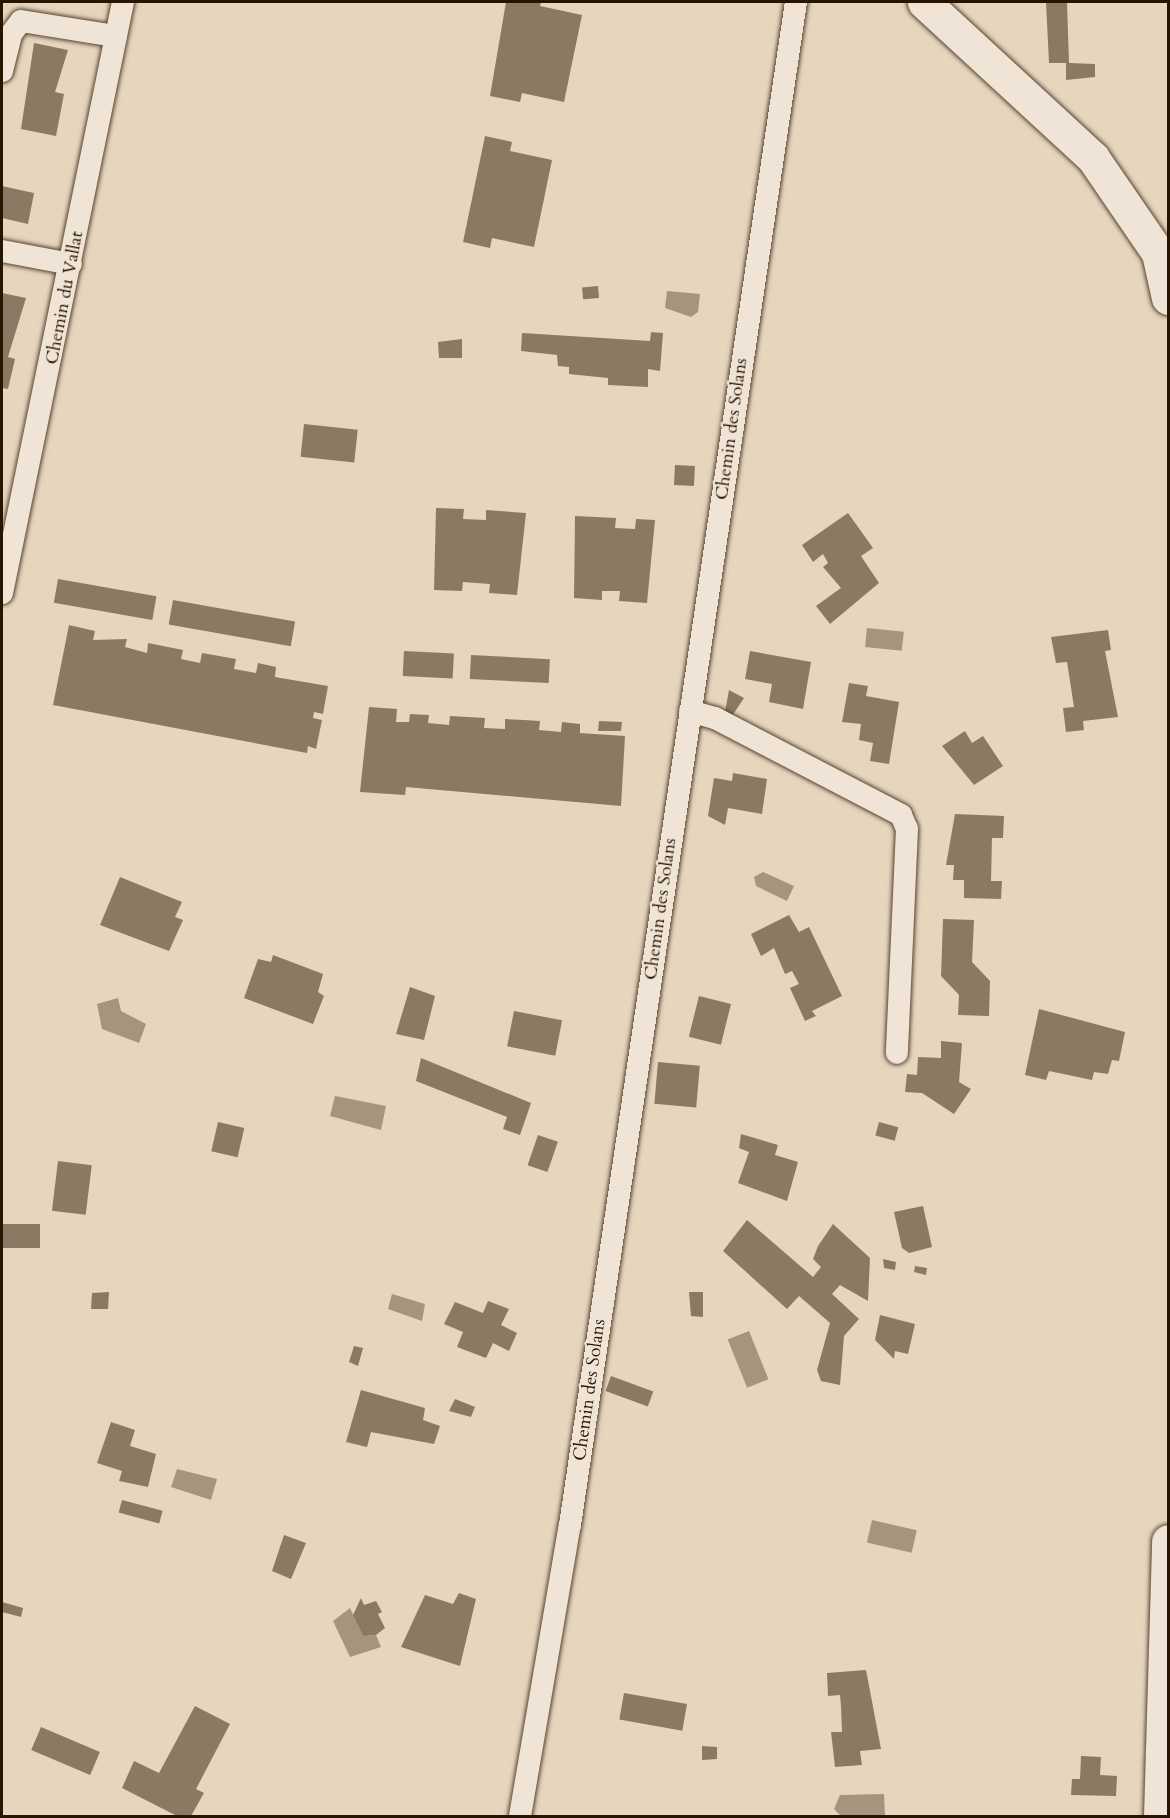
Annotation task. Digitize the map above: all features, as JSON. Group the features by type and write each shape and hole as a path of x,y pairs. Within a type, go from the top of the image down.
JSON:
{"street":[{"name":"Chemin du Vallat","path":"2,593 6,552 71,264 123,2"},
{"name":"Chemin des Solans","path":"520,1816 570,1525 796,2"},
{"path":"924,2 1093,158 1158,253 1168,298"},
{"path":"2,71 11,34 21,21 116,36"},
{"path":"2,251 71,264"},
{"path":"690,711 716,718 901,815 907,829 897,1053"},
{"path":"1160,1816 1168,1541"}],"shaded area":[{"path":"667,291 700,294 698,312 691,317 665,308"},
{"path":"867,628 904,632 902,651 865,647"},
{"path":"763,872 794,886 787,901 756,886 754,877"},
{"path":"118,998 121,1011 146,1024 139,1043 102,1029 97,1004"},
{"path":"335,1096 386,1106 381,1130 330,1116"},
{"path":"392,1294 425,1304 422,1321 388,1309"},
{"path":"749,1331 768,1379 747,1388 728,1340"},
{"path":"177,1469 217,1479 211,1500 171,1487"},
{"path":"872,1520 917,1530 912,1553 867,1542"},
{"path":"350,1608 363,1636 376,1635 381,1647 350,1657 333,1621"},
{"path":"884,1794 885,1816 841,1816 834,1809 840,1795"}],"building":[{"path":"506,2 541,2 540,6 582,15 564,102 522,93 520,102 490,96"},
{"path":"1046,2 1067,2 1069,63 1095,64 1095,77 1066,80 1066,63 1049,63"},
{"path":"34,43 68,50 55,92 64,94 56,136 21,129"},
{"path":"485,136 512,142 510,151 552,160 534,247 492,238 490,248 463,242"},
{"path":"2,186 34,193 28,224 2,218"},
{"path":"598,286 599,298 583,299 582,287"},
{"path":"2,293 26,298 8,357 15,359 8,389 2,388"},
{"path":"651,332 663,333 660,371 648,369 648,387 608,385 608,378 569,374 569,367 558,366 557,355 521,351 522,333 650,341"},
{"path":"462,339 462,358 439,358 438,342"},
{"path":"304,424 358,430 354,462 301,457"},
{"path":"675,465 695,466 694,486 674,485"},
{"path":"436,508 464,509 463,519 486,520 486,510 526,513 517,595 489,593 490,584 463,582 462,591 434,590"},
{"path":"848,513 873,548 861,556 879,583 830,624 816,606 841,588 823,567 828,563 823,554 813,562 802,545"},
{"path":"575,516 616,518 615,528 635,529 636,519 655,520 647,603 619,601 620,591 602,591 602,600 574,598"},
{"path":"58,579 156,596 152,620 54,603"},
{"path":"173,600 295,622 291,646 169,625"},
{"path":"69,625 95,631 93,640 127,639 125,647 147,653 148,643 183,650 181,659 200,663 202,653 236,659 234,669 256,673 258,663 276,667 275,677 328,686 323,714 314,712 313,718 322,720 316,749 308,746 307,753 53,705"},
{"path":"1108,630 1111,650 1105,651 1118,717 1083,721 1084,730 1066,732 1063,708 1074,707 1067,662 1056,663 1051,637"},
{"path":"404,651 454,654 453,679 403,676"},
{"path":"750,651 811,662 803,709 769,702 772,684 745,679"},
{"path":"471,655 550,659 549,683 470,679"},
{"path":"849,683 868,686 866,696 899,702 889,764 870,761 873,743 859,740 861,724 842,722"},
{"path":"729,690 744,698 732,716 725,712"},
{"path":"369,707 397,709 396,722 409,722 410,714 429,715 428,723 449,725 450,716 485,718 484,728 505,729 505,719 524,720 540,721 539,730 561,732 562,722 580,724 580,733 625,736 621,806 406,787 405,795 360,792"},
{"path":"599,721 622,722 621,731 598,731"},
{"path":"965,731 972,743 983,736 1003,766 974,785 942,746"},
{"path":"733,773 767,779 762,814 728,808 725,825 708,816 714,778 732,781"},
{"path":"955,814 1004,816 1003,838 992,838 991,881 1002,881 1001,899 964,898 964,880 953,880 954,865 946,865"},
{"path":"120,877 182,902 175,917 183,920 169,951 100,925"},
{"path":"789,915 799,932 809,927 842,996 812,1011 816,1016 805,1021 790,988 799,984 792,971 785,974 774,948 761,956 751,934"},
{"path":"943,919 974,920 972,962 990,981 989,1016 958,1015 959,995 941,976"},
{"path":"273,955 323,974 318,992 324,996 313,1024 244,998 258,959 271,962"},
{"path":"410,987 435,996 424,1040 396,1034"},
{"path":"699,996 731,1004 721,1045 689,1037"},
{"path":"1039,1009 1125,1032 1119,1061 1112,1060 1108,1074 1094,1072 1092,1080 1049,1071 1046,1080 1025,1075"},
{"path":"514,1011 562,1020 555,1056 507,1046"},
{"path":"941,1041 962,1043 959,1082 971,1089 954,1114 922,1093 905,1092 907,1074 917,1075 918,1057 941,1058"},
{"path":"421,1058 531,1103 520,1135 503,1129 507,1117 416,1081"},
{"path":"658,1062 700,1066 696,1108 654,1104"},
{"path":"218,1122 244,1128 238,1157 211,1151"},
{"path":"879,1122 898,1127 895,1141 875,1136"},
{"path":"741,1134 778,1145 775,1155 798,1162 787,1201 738,1183 749,1152 739,1148"},
{"path":"538,1135 558,1142 547,1172 528,1165"},
{"path":"58,1161 92,1165 86,1215 52,1211"},
{"path":"923,1206 932,1247 909,1253 902,1248 894,1212"},
{"path":"747,1220 813,1277 821,1267 813,1259 818,1246 833,1224 870,1258 868,1301 840,1285 832,1294 859,1319 844,1336 840,1385 821,1381 817,1370 830,1323 799,1296 787,1309 723,1251"},
{"path":"2,1224 40,1224 40,1248 2,1248"},
{"path":"883,1259 896,1262 895,1270 884,1268"},
{"path":"915,1266 927,1268 926,1275 914,1272"},
{"path":"109,1292 108,1309 91,1309 92,1293"},
{"path":"689,1292 703,1292 703,1317 691,1316"},
{"path":"488,1301 509,1309 501,1325 517,1333 509,1351 493,1343 486,1358 457,1347 463,1332 444,1324 455,1302 483,1313"},
{"path":"880,1315 915,1324 908,1354 895,1351 894,1359 875,1340"},
{"path":"354,1346 363,1348 358,1366 349,1362"},
{"path":"611,1376 653,1391 648,1406 606,1391"},
{"path":"361,1390 425,1408 423,1420 440,1426 434,1444 371,1432 367,1447 346,1442"},
{"path":"455,1399 475,1407 471,1417 449,1411"},
{"path":"111,1422 135,1430 130,1446 156,1454 148,1487 119,1481 122,1471 97,1463"},
{"path":"122,1500 163,1511 159,1523 119,1513"},
{"path":"284,1535 306,1543 291,1579 272,1571"},
{"path":"459,1593 476,1599 460,1666 401,1647 425,1595 453,1604"},
{"path":"361,1598 364,1605 376,1601 382,1612 378,1614 385,1628 376,1635 363,1636 353,1615"},
{"path":"2,1602 23,1608 21,1617 2,1612"},
{"path":"866,1670 881,1749 860,1751 862,1765 835,1767 831,1732 842,1732 841,1706 840,1695 828,1696 827,1673"},
{"path":"624,1693 687,1704 682,1731 619,1720"},
{"path":"195,1706 230,1724 196,1789 204,1793 191,1816 177,1816 122,1788 134,1761 159,1773"},
{"path":"41,1727 100,1752 90,1775 31,1750"},
{"path":"702,1746 717,1747 717,1759 702,1760"},
{"path":"1081,1756 1101,1757 1100,1775 1117,1776 1116,1796 1071,1795 1072,1779 1080,1779"}]}
